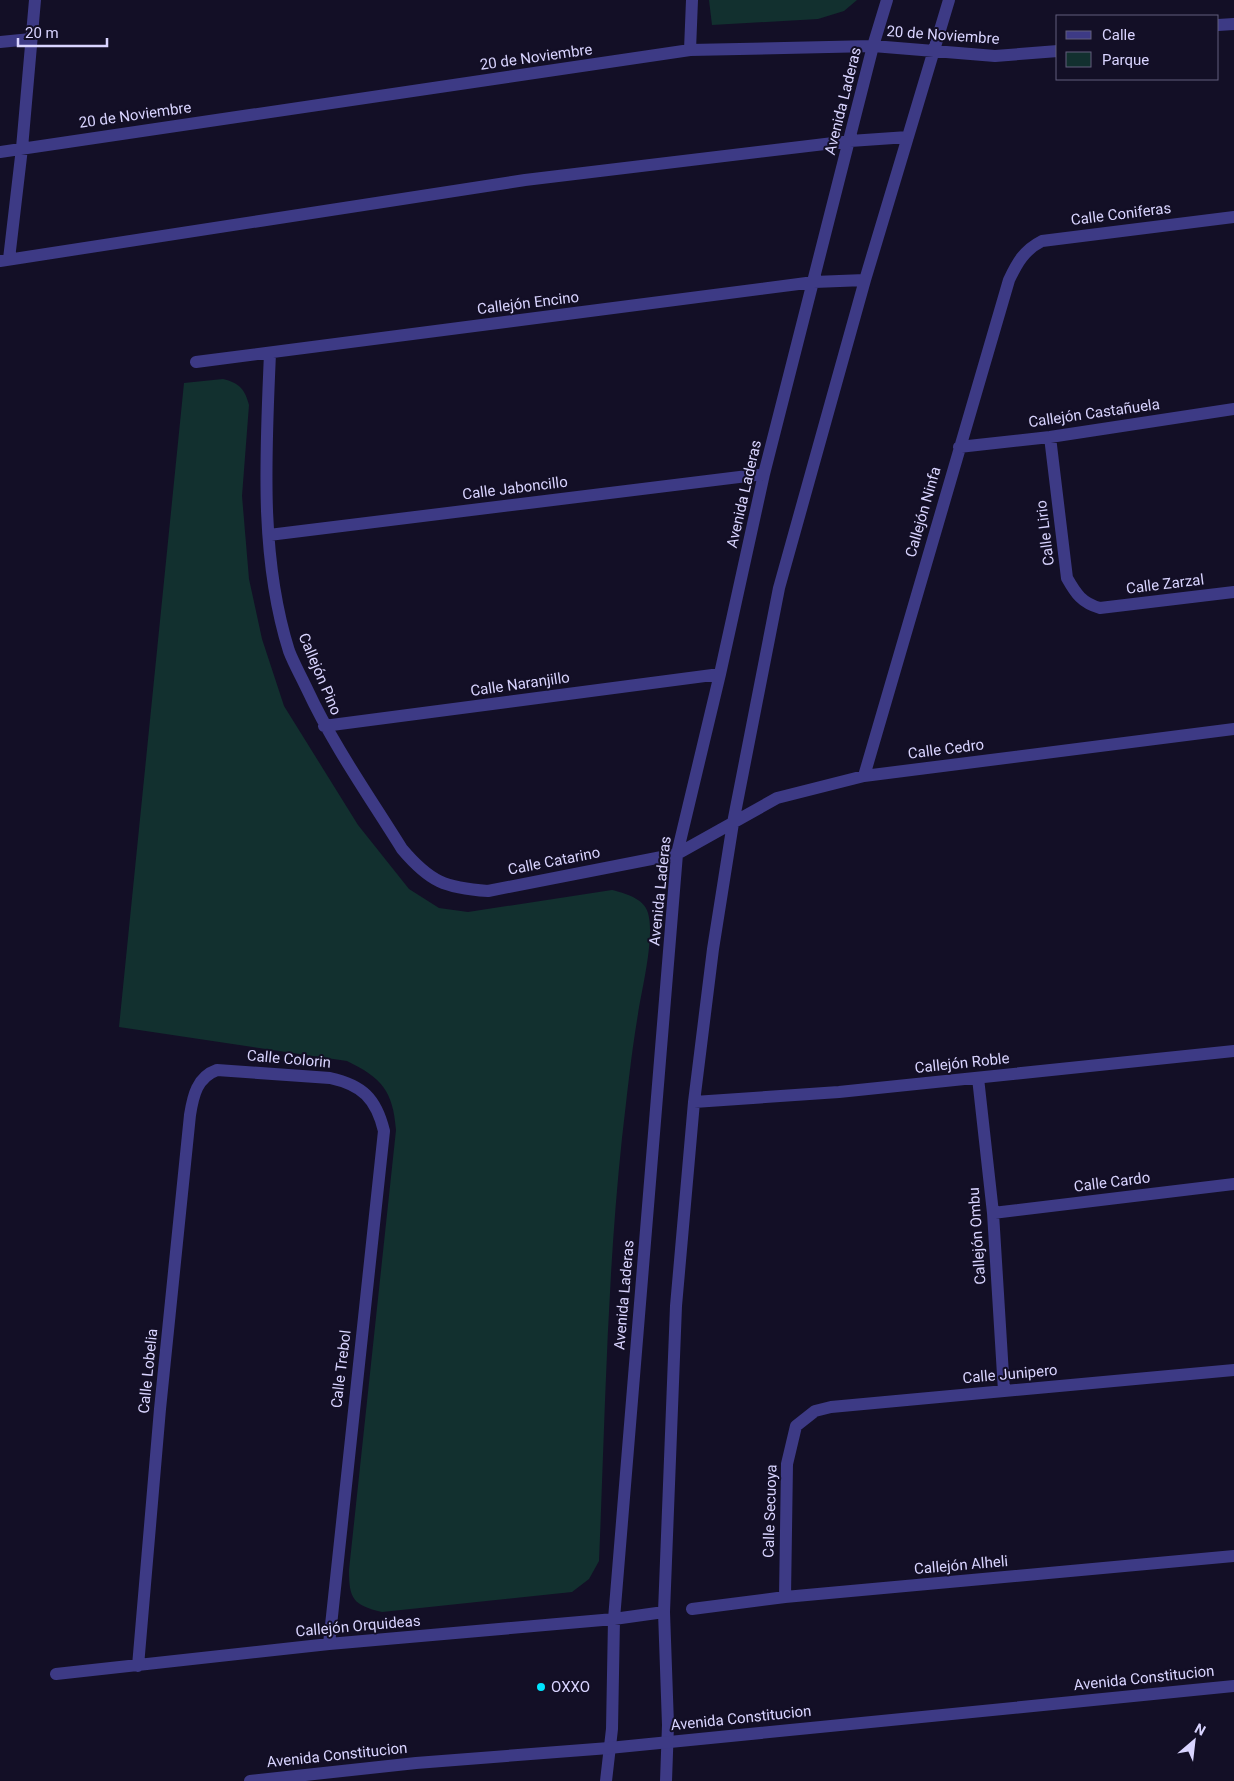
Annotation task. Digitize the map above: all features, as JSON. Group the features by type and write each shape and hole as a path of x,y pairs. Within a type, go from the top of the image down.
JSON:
{"street":[{"path":"34,0 22,148 5,260 525,180 850,141 908,137"},
{"path":"690,50 692,0"},
{"name":"Avenida Laderas","path":"606,1781 612,1729 614,1619 677,854 720,674 764,474 873,46 887,0"},
{"path":"666,1781 668,1725 664,1612 676,1306 694,1102 713,949 733,823 779,588 865,280 949,0"},
{"path":"1219,25 1234,24"},
{"path":"0,42 31,39"},
{"name":"20 de Noviembre","path":"0,152 690,50 873,46 995,56 1056,51"},
{"name":"Calle Coniferas","path":"1019,259 1030,247 1042,241 1234,217"},
{"name":"Callejón Ninfa","path":"864,776 1009,280 1019,259"},
{"name":"Callejón Encino","path":"196,362 814,282 865,280"},
{"name":"Callejón Pino","path":"270,353 266,452 269,534 278,608 290,652 324,726 402,849 418,867 437,881"},
{"name":"Callejón Castañuela","path":"959,447 1050,436 1234,409"},
{"name":"Calle Lirio","path":"1050,436 1067,578 1077,595 1087,605 1100,608"},
{"name":"Calle Jaboncillo","path":"269,534 764,474"},
{"name":"Calle Zarzal","path":"1100,608 1234,592"},
{"name":"Calle Naranjillo","path":"324,726 720,674"},
{"name":"Calle Cedro","path":"677,854 777,798 864,776 1234,729"},
{"name":"Calle Catarino","path":"437,881 460,889 488,890 677,854"},
{"name":"Callejón Roble","path":"694,1102 839,1092 1234,1051"},
{"name":"Calle Colorin","path":"201,1081 207,1074 217,1070 330,1078 348,1082 360,1089 372,1100"},
{"name":"Callejón Ombu","path":"978,1078 993,1213 1004,1391"},
{"name":"Calle Lobelia","path":"138,1666 160,1409 190,1115 193,1097 201,1081"},
{"name":"Calle Trebol","path":"329,1644 347,1464 383,1152 384,1131 380,1115 372,1100"},
{"name":"Calle Cardo","path":"993,1213 1234,1184"},
{"name":"Calle Junipero","path":"796,1426 815,1411 831,1407 1234,1370"},
{"name":"Calle Secuoya","path":"785,1597 787,1464 796,1426"},
{"name":"Callejón Alheli","path":"692,1609 785,1597 1234,1556"},
{"name":"Callejón Orquideas","path":"56,1674 329,1644 614,1619 664,1612"},
{"name":"Avenida Constitucion","path":"250,1781 416,1764 609,1748 1234,1686"}],"green space":[{"path":"709,0 857,0 844,11 818,19 712,25"},
{"path":"223,379 233,382 243,391 249,405 242,496 249,579 262,639 284,706 358,825 409,889 439,908 468,912 612,890 638,900 648,913 650,923 649,949 629,1076 613,1243 599,1561 589,1579 572,1592 382,1612 365,1607 355,1599 350,1588 349,1570 396,1130 392,1105 384,1087 377,1080 369,1073 347,1061 119,1027 184,383"}],"place":[{"name":"OXXO","path":"541,1687"}]}
